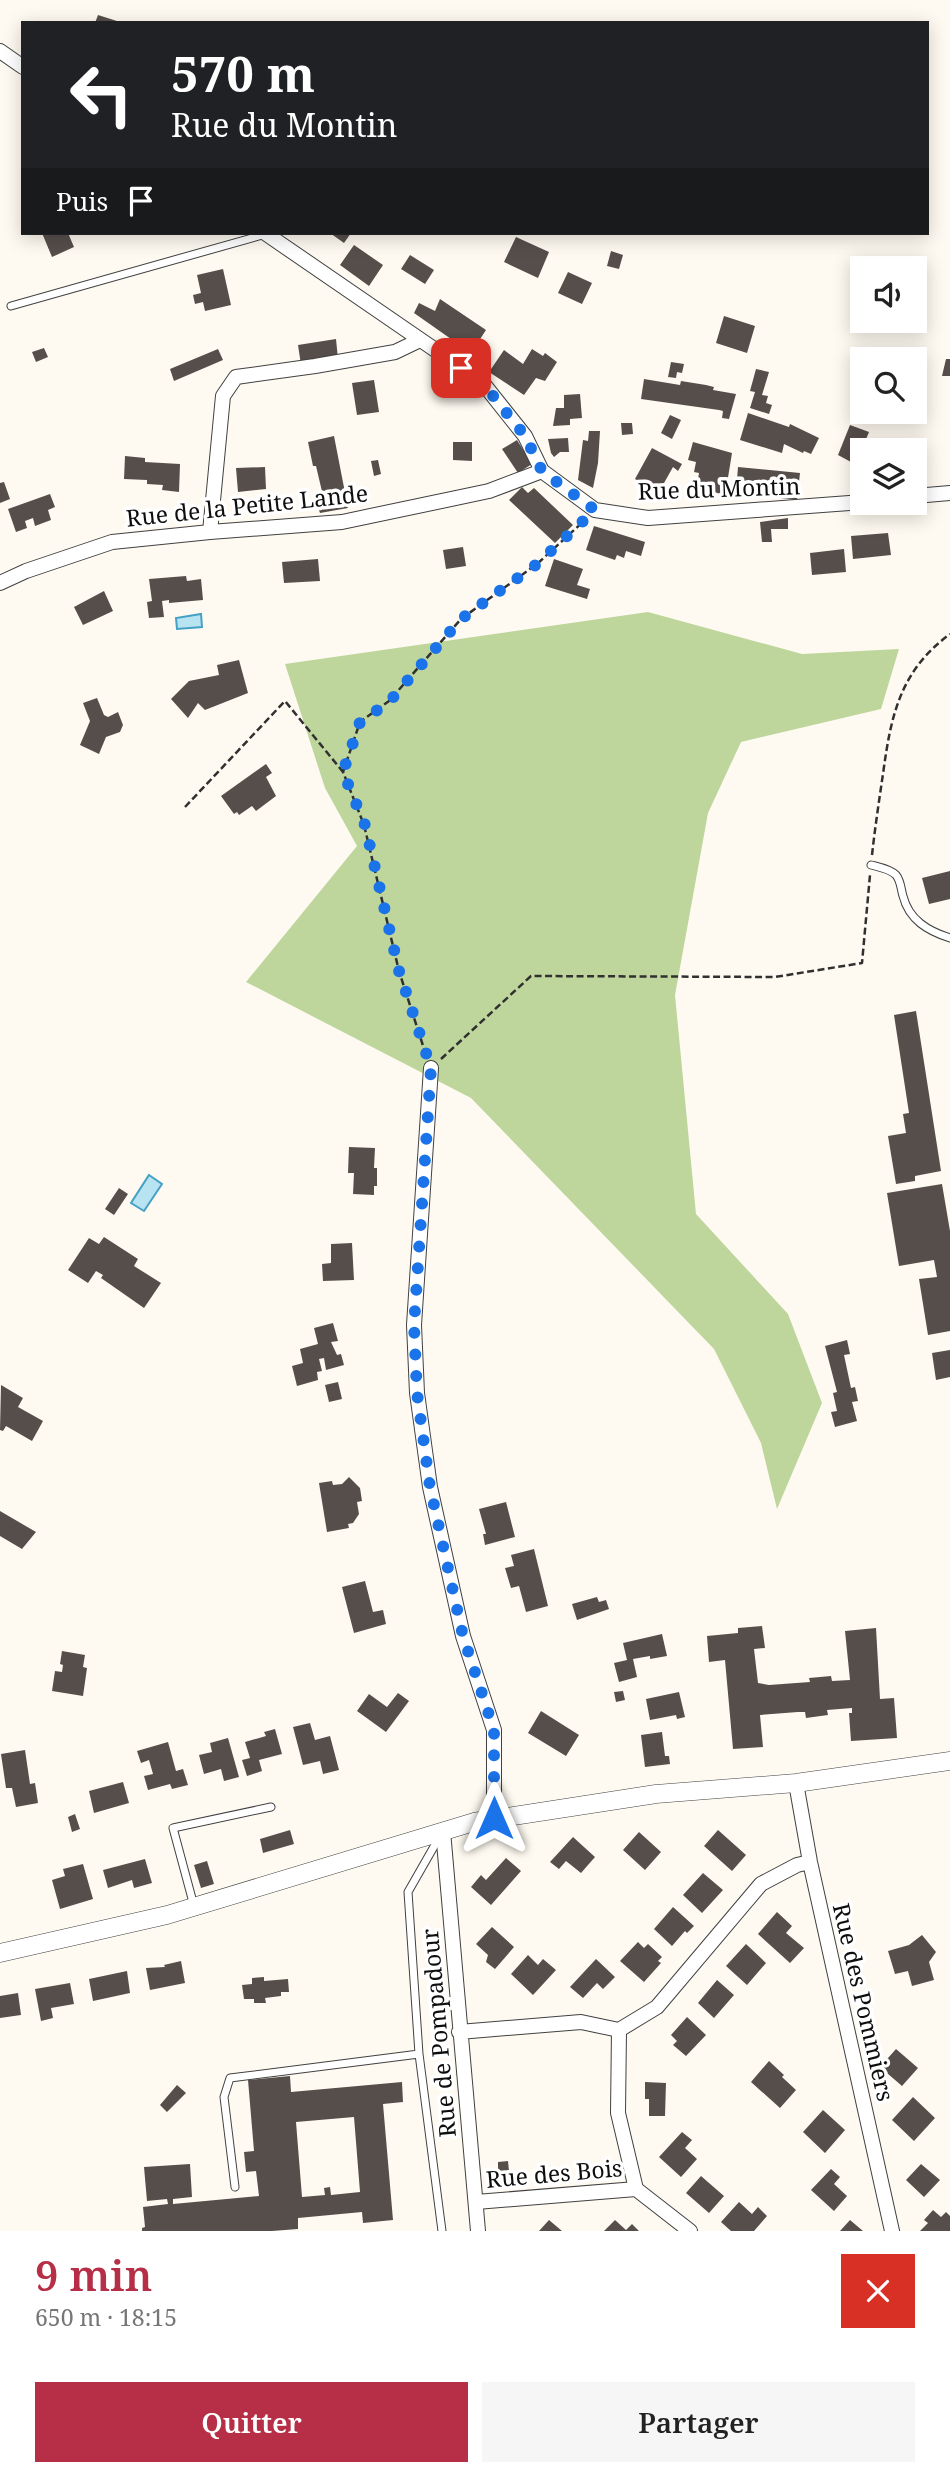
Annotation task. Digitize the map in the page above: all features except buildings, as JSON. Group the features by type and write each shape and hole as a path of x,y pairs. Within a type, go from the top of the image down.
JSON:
{"street":[{"path":"0,51 21,65"},
{"name":"Rue du Montin","path":"269,235 482,382 525,436 542,471 595,510 649,518 850,503"},
{"path":"210,532 223,396 236,377 395,352 420,340"},
{"name":"Rue de la Petite Lande","path":"0,583 26,571 112,542 342,522 489,491 542,471"},
{"path":"927,495 950,492"},
{"path":"431,1068 414,1325 417,1393 430,1487 460,1622 494,1730 494,1818"},
{"path":"0,1951 194,1906 494,1818 656,1794 796,1783 950,1761"},
{"name":"Rue des Pommiers","path":"796,1783 810,1862 892,2231"},
{"name":"Rue de Pompadour","path":"443,1831 478,2231"},
{"path":"459,2032 581,2022 619,2030 657,2007 761,1884 797,1865 810,1862"},
{"name":"Rue des Bois","path":"619,2030 618,2113 636,2189 690,2231"},
{"name":"Rue des Bois","path":"476,2202 636,2189"}],"lane":[{"path":"11,306 259,235"},
{"path":"871,865 895,874 906,907 913,918 925,927 950,938"},
{"path":"194,1906 173,1828 271,1807"},
{"path":"442,2231 419,2054 408,1892 443,1831"},
{"path":"235,2187 224,2097 230,2078 419,2054"}],"path":[{"path":"343,772 360,722 389,702 461,619 537,564 595,510"},
{"path":"185,807 285,701 343,772 365,825 399,971 431,1068 531,976 775,977 862,963 871,865 889,730 898,699 912,672 930,649 950,634"}],"green space":[{"path":"648,612 802,654 899,649 881,709 741,742 708,813 675,995 696,1214 788,1314 822,1403 777,1509 761,1443 714,1349 471,1098 246,982 357,846 325,788 285,664"}],"water":[{"path":"201,614 202,627 177,629 176,618"},
{"path":"149,1175 162,1184 144,1211 131,1203"}],"route":[{"path":"461,368 482,382 525,436 542,471 595,510 537,564 461,619 389,702 360,722 343,772 365,825 399,971 431,1068 414,1325 417,1393 430,1487 463,1636 494,1730 494,1818"}]}
